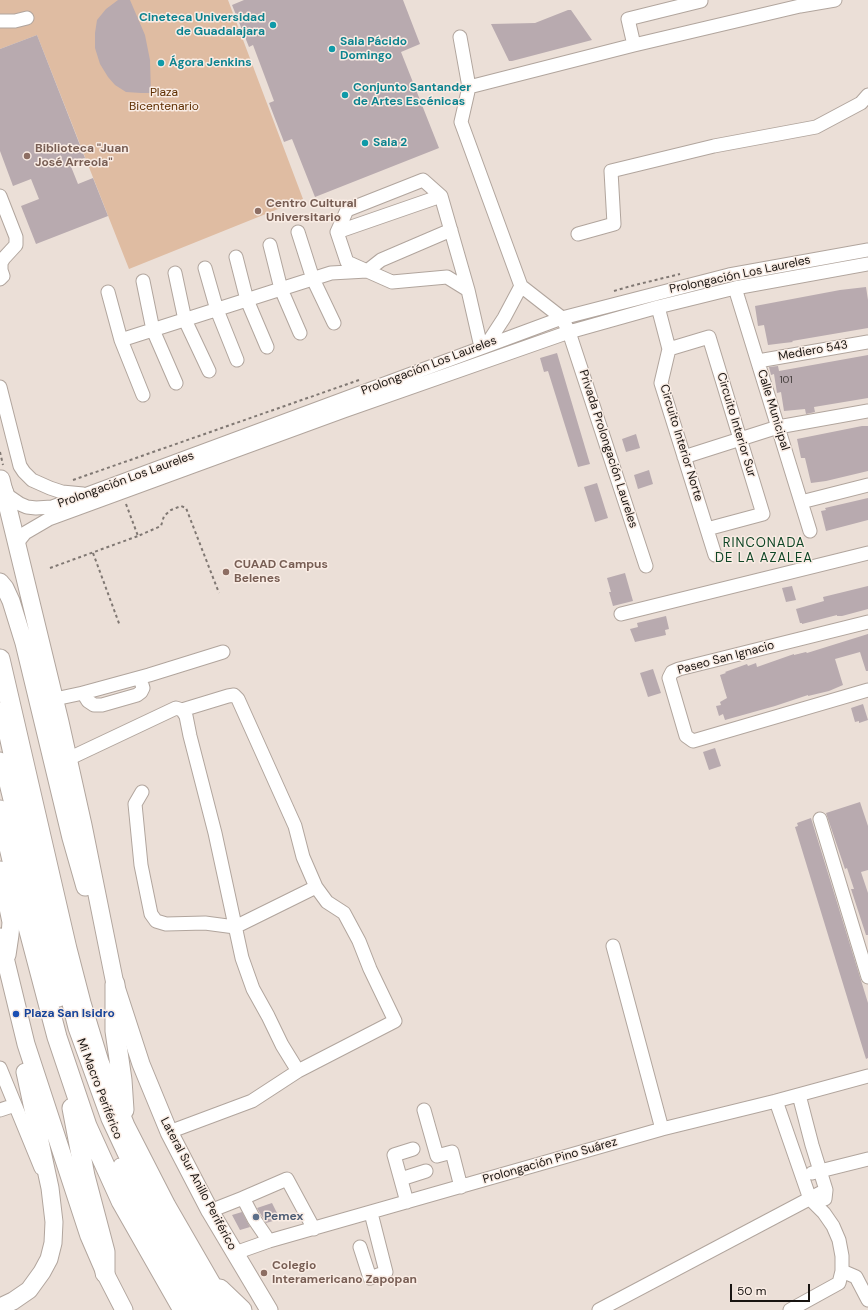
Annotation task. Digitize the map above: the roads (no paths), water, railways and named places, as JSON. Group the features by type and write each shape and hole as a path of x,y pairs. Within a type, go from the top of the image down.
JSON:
{"highway":[{"path":"0,660 66,949 99,1062 125,1126 166,1206 226,1310"},
{"path":"0,810 28,927 69,1085 72,1117 105,1252 105,1273"},
{"path":"115,984 115,1031 122,1080 125,1126"},
{"path":"57,1036 87,1126 121,1201 183,1310"},
{"path":"209,1282 221,1290 242,1310"}],"main road":[{"name":"Lateral Sur Anillo Periférico","path":"2,481 55,699 83,825 115,984 141,1064 170,1132 210,1211 269,1310"},
{"path":"0,582 12,601 24,643 71,838 95,920 104,932"},
{"path":"0,870 11,922 6,961"},
{"path":"0,937 26,1044 89,1236 105,1273 124,1310"},
{"path":"0,1307 13,1301 29,1290 49,1259 53,1243 54,1222 49,1184 23,1059 26,1044"}],"street":[{"path":"469,87 801,3 835,0"},
{"path":"634,45 628,19 701,1"},
{"path":"0,21 15,21 27,18"},
{"path":"460,38 469,87 461,122 521,286 562,318"},
{"path":"578,234 614,224 611,171 714,146 816,127 861,103 868,95"},
{"path":"468,290 447,277 392,282 347,262 337,232 347,210 424,180 441,196 451,230 484,346"},
{"path":"0,196 16,237 16,245 1,263 2,276 0,279"},
{"path":"337,232 441,196"},
{"path":"121,340 331,273 367,271 381,260 451,230"},
{"path":"298,232 313,279 334,323"},
{"path":"270,246 281,289 300,333"},
{"name":"Prolongación Los Laureles","path":"2,481 20,504 27,507 62,509 122,493 342,405 484,346 562,318 729,274 868,250"},
{"path":"236,257 247,300 267,347"},
{"name":"Prolongación Los Laureles","path":"17,543 26,533 62,509 91,493 342,405 569,332 658,307 735,288 868,264"},
{"path":"205,268 217,310 237,360"},
{"path":"175,273 185,320 209,371"},
{"path":"143,281 154,330 176,383"},
{"path":"484,346 504,318 521,286"},
{"name":"Calle Municipal","path":"735,288 810,532"},
{"path":"108,292 121,340 143,395"},
{"path":"658,307 670,349"},
{"name":"Privada Prolongación Laureles","path":"562,318 569,332 646,566"},
{"name":"Circuito Interior Sur","path":"670,349 709,337 763,514 707,529"},
{"name":"Mediero 543","path":"758,361 868,342"},
{"name":"Circuito Interior Norte","path":"670,349 661,383 715,555"},
{"path":"0,387 20,466 24,472 36,482 53,489 72,494 91,493"},
{"path":"684,458 778,426 868,411"},
{"path":"801,502 868,485"},
{"path":"621,614 868,553"},
{"name":"Paseo San Ignacio","path":"868,622 679,670 672,672 669,678 686,736 693,741 868,690"},
{"path":"55,699 83,693 88,701 94,705 102,705 137,695 143,688 140,678 223,652"},
{"path":"68,759 176,708 182,710 234,695 238,699 295,826 303,857 316,887 327,902 344,913 359,941 370,969 395,1021 298,1071 252,1101 170,1132"},
{"name":"Mi Macro Periférico","path":"0,709 35,866 75,1028 108,1119 144,1196 211,1310"},
{"path":"182,710 186,716 215,833 242,958 253,989 282,1045 298,1071"},
{"name":"Mi Macro Periférico","path":"0,759 50,967 76,1054 100,1120 136,1200 198,1310"},
{"path":"142,792 135,804 141,865 153,917 156,921 166,924 205,923 235,927 316,887"},
{"path":"820,819 868,977"},
{"path":"613,946 662,1129"},
{"path":"0,1068 33,1151 49,1184"},
{"name":"Prolongación Pino Suárez","path":"235,1254 269,1241 662,1129 776,1101 868,1076"},
{"path":"799,1095 826,1190 824,1213"},
{"path":"776,1101 810,1198 834,1226 840,1240 842,1256 842,1271 839,1283 790,1310"},
{"path":"0,1110 15,1105"},
{"path":"424,1110 437,1156 452,1152 461,1187"},
{"path":"407,1202 394,1154 413,1149"},
{"path":"802,1175 868,1159"},
{"path":"400,1179 426,1171"},
{"path":"210,1211 287,1179 314,1228"},
{"path":"599,1310 826,1190"},
{"path":"244,1198 269,1241"},
{"path":"360,1247 370,1278 386,1272 371,1213"},
{"path":"842,1271 856,1277 868,1300"}],"place":[{"name":"Cineteca Universidad de Guadalajara","path":"273,25"},
{"name":"Sala Pácido Domingo","path":"332,49"},
{"name":"Ágora Jenkins","path":"161,63"},
{"name":"Conjunto Santander de Artes Escénicas","path":"345,95"},
{"name":"Sala 2","path":"365,143"},
{"name":"Biblioteca \"Juan José Arreola\"","path":"27,156"},
{"name":"Centro Cultural Universitario","path":"258,211"},
{"name":"CUAAD Campus Belenes","path":"226,572"},
{"name":"Plaza San Isidro","path":"16,1014"},
{"name":"Pemex","path":"256,1217"},
{"name":"Colegio Interamericano Zapopan","path":"264,1273"}],"district":[{"name":"RINCONADA DE LA AZALEA","path":"764,552"}],"park label":[{"name":"Plaza Bicentenario","path":"164,100"}]}
